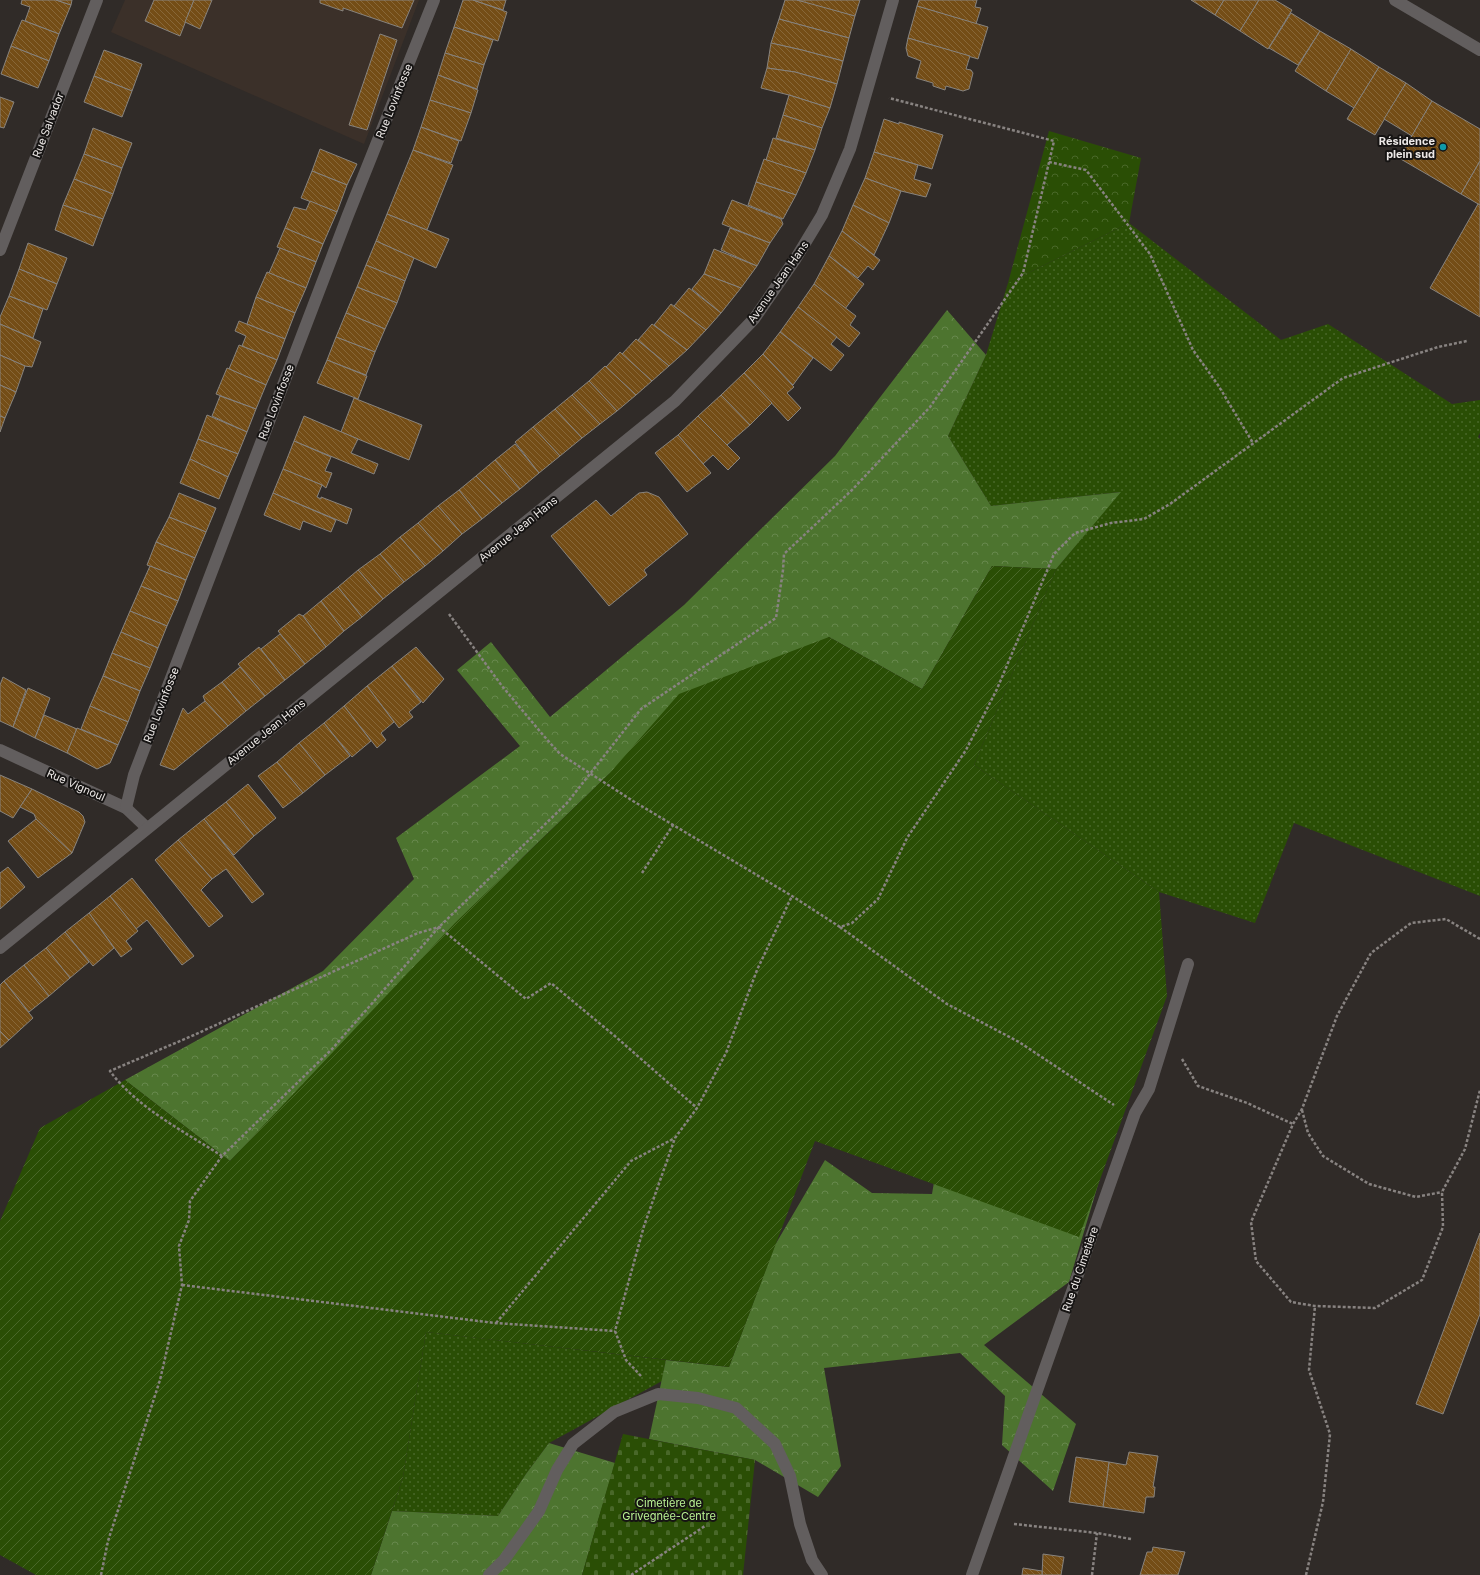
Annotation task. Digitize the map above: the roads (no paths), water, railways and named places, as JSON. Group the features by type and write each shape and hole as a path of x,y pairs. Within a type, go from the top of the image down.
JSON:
{"street":[{"name":"Rue Salvador","path":"0,250 97,0"},
{"name":"Rue Lovinfosse","path":"126,808 134,775 342,230 434,0"},
{"name":"Avenue Jean Hans","path":"0,948 436,596 675,400 754,319 796,258 822,215 850,149 893,0"},
{"path":"1395,0 1480,50"},
{"name":"Rue Vignoul","path":"0,750 126,808 147,828"},
{"name":"Rue du Cimetière","path":"972,1575 1135,1113 1148,1089 1188,964"},
{"path":"489,1575 504,1560 539,1511 557,1470 573,1444 614,1412 658,1394 698,1398 736,1408 775,1444 790,1476 800,1524 812,1560 822,1575"}],"place":[{"name":"Résidence plein sud","path":"1443,147"}],"park label":[{"name":"Cimetière de Grivegnée-Centre","path":"669,1509"}]}
